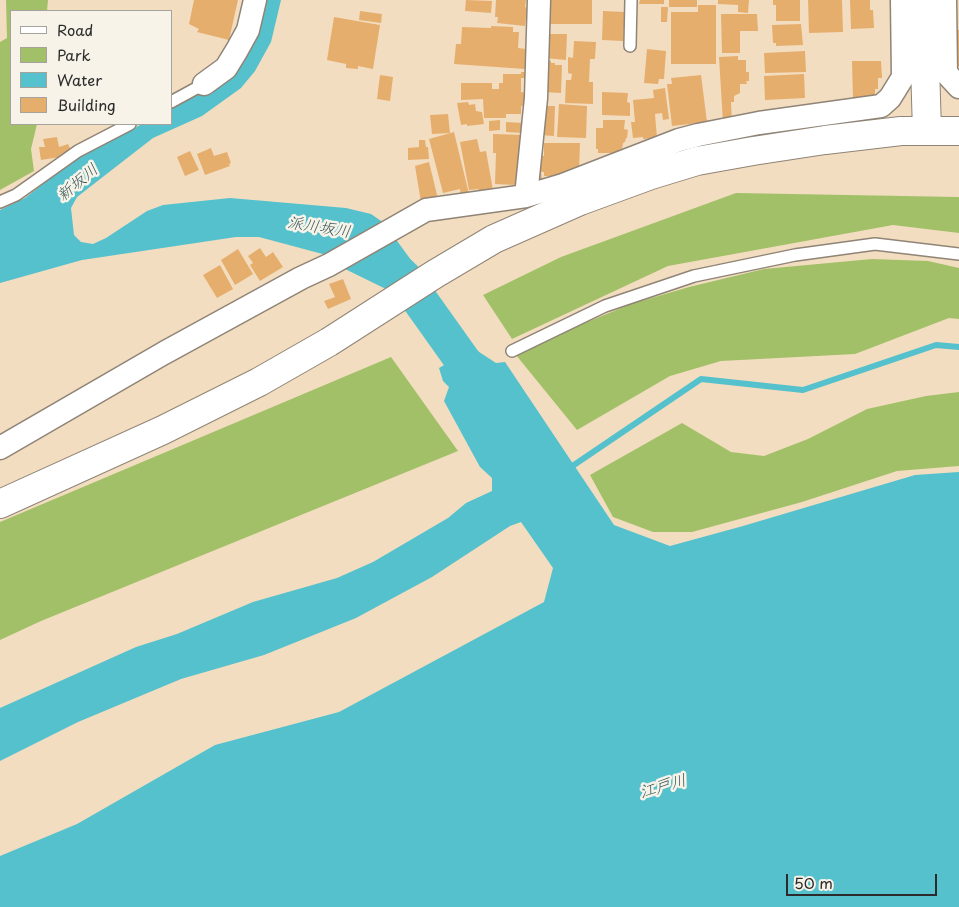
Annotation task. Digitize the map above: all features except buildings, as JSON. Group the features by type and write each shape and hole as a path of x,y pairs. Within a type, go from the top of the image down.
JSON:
{"street":[{"path":"204,84 226,68 237,50 248,30 255,0"},
{"path":"526,196 536,98 539,0"},
{"path":"0,448 164,354 426,210 526,196 563,185 679,140 759,123 881,106 890,98 904,77 902,0"},
{"path":"923,0 927,131"},
{"path":"945,0 946,73 959,87"},
{"path":"0,504 163,430 259,382 329,342 494,239 580,201 651,175 698,161 825,140 900,131 959,131"}],"lane":[{"path":"630,46 631,0"},
{"path":"172,101 204,84"},
{"path":"0,202 16,195 78,151 128,125"},
{"path":"512,352 605,306 694,276 795,255 875,244 959,254"}],"green space":[{"path":"6,0 48,0 47,10 10,10 10,125 37,125 31,149 34,171 0,190 0,42 7,38"},
{"path":"736,193 959,197 959,233 893,225 668,266 512,339 483,295 561,257"},
{"path":"872,259 928,261 959,268 959,319 949,318 855,354 721,361 670,376 577,430 516,355 575,327 631,304 689,287 764,269"},
{"path":"391,357 458,451 41,621 0,640 0,522"},
{"path":"959,392 959,466 897,471 802,502 692,532 653,532 613,517 590,475 682,423 731,452 764,456 808,439 867,409 926,396"}],"water":[{"name":"新坂川","path":"261,0 281,0 271,42 255,71 241,88 202,116 153,138 77,197 71,208 74,235 81,242 93,244 106,238 147,211 163,205 230,198 346,208 371,214 384,223 419,271 390,291 345,269 330,256 259,237 236,237 82,260 0,283 0,210 25,198 69,164 88,152 140,125 172,125 172,108 218,81"},
{"name":"江戸川","path":"473,348 496,363 505,362 614,525 670,546 915,475 959,472 959,907 0,907 0,856 77,824 215,745 339,712 544,602 553,568 521,522 510,526 432,577 356,618 264,655 181,679 78,722 0,761 0,708 136,647 177,634 253,602 337,578 373,562 448,518 466,503 492,491 492,478 480,467 444,401 449,387 443,381 439,368"}],"waterway":[{"name":"派川坂川","path":"388,263 404,278 487,397"},
{"path":"568,469 701,379 803,390 936,345 959,347"}]}
